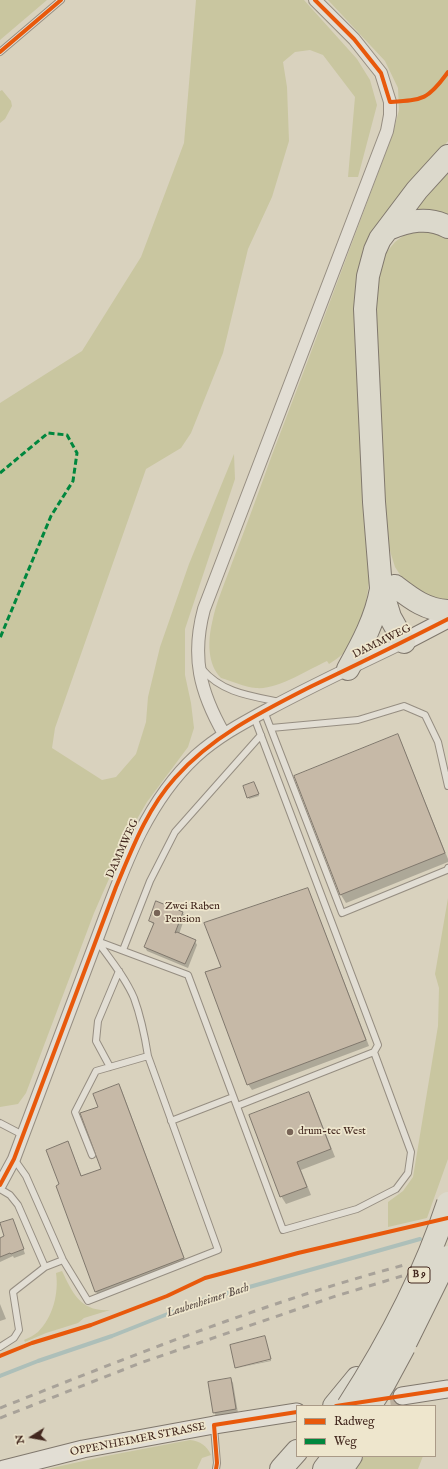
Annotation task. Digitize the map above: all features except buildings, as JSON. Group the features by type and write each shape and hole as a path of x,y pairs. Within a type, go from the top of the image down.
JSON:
{"highway":[{"path":"404,642 405,620 402,604 388,587 380,555 374,502 365,308 366,290 370,262 377,244 417,190 448,156"},
{"path":"388,229 404,223 424,220 434,221 448,227"},
{"path":"388,587 423,606 448,611"},
{"path":"348,669 365,638 378,604 388,587"},
{"name":"B 9","path":"371,1405 384,1384 394,1346 448,1203"},
{"name":"B 9","path":"349,1405 394,1346 448,1257"},
{"path":"335,1405 394,1346"},
{"path":"382,1405 394,1346"},
{"path":"281,1469 296,1452"},
{"path":"302,1469 311,1457"},
{"path":"324,1469 344,1460"}],"main road":[{"name":"DAMMWEG","path":"404,642 448,619"},
{"path":"402,1396 448,1389"},
{"name":"OPPENHEIMER STRASSE","path":"4,1469 83,1449 214,1425 296,1412"}],"street":[{"path":"224,734 207,702 198,664 198,636 204,609 384,138 390,115 390,102 381,73 354,39 315,0"},
{"name":"DAMMWEG","path":"0,1185 14,1158 116,887 131,852 152,809 174,779 185,767 224,734 281,702 404,642"}],"lane":[{"path":"0,52 61,0"},
{"path":"198,664 209,677 222,687 258,698 281,702"},
{"path":"271,728 358,720 404,706 425,715 438,742 448,786"},
{"path":"259,714 271,728 342,913 447,870 448,868"},
{"path":"236,1106 374,1052 378,1045 261,735 259,714"},
{"path":"124,950 150,881 175,832 261,735"},
{"path":"97,940 188,975 283,1230 357,1209 396,1189 408,1173 411,1152 374,1052"},
{"path":"14,1158 26,1176 63,1260 88,1300 218,1250 148,1056 143,1029 134,998 119,971 97,940"},
{"path":"110,1067 96,1041 97,1028 98,1021 119,971"},
{"path":"92,1155 75,1112 96,1071 148,1056"},
{"path":"171,1121 233,1097"},
{"path":"0,1123 23,1134"},
{"path":"0,1189 10,1195 18,1205 45,1268"},
{"path":"0,1347 14,1338 19,1330 14,1292 45,1268 63,1260"},
{"path":"214,1425 217,1463 216,1469"}],"shaded area":[{"path":"0,0 47,0 0,40"},
{"path":"196,0 304,0 357,59 370,80 377,105 358,177 348,177 355,97 323,55 310,50 295,52 283,62 287,87 289,141 272,197 248,249 223,353 191,433 181,448 146,469 55,728 52,748 102,780 116,777 136,754 146,722 148,697 160,647 189,564 234,454 235,479 185,629 185,675 191,703 194,728 188,747 147,802 130,831 94,913 26,1093 18,1104 0,1107 0,403 82,351 141,257 184,143"},
{"path":"328,0 448,0 448,141 381,218 363,249 357,280 370,574 363,616 350,645 344,653 335,660 329,664 327,661 283,683 265,688 256,688 221,678 216,672 211,659 209,644 214,615 247,522 393,133 399,110 398,88 385,61"},
{"path":"2,90 11,101 12,106 5,119 0,123 0,91"},
{"path":"448,163 448,219 409,213"},
{"path":"422,229 448,237 448,602 432,600 407,585 395,567 387,541 374,324 376,284 385,254 395,242 407,233"},
{"path":"448,898 448,1159 427,1218 388,1227 388,1202 403,1191 413,1177 438,1026 439,988 435,974"},
{"path":"62,1271 74,1294 85,1305 100,1310 110,1310 84,1318 78,1323 46,1333 25,1342 24,1340 38,1332 48,1319 56,1297 56,1273"},
{"path":"190,1440 203,1444 211,1455 202,1458 197,1469 47,1469 106,1456"},
{"path":"363,1457 423,1457 418,1469 356,1469"}],"waterway":[{"name":"Laubenheimer Bach","path":"0,1376 38,1361 112,1336 203,1300 420,1239"}],"tunnel":[{"path":"365,1401 402,1396"}],"railway":[{"path":"0,1408 202,1330 304,1295 408,1264"},
{"path":"0,1418 143,1362 336,1296 402,1276"}],"marked path":[{"path":"0,473 48,433 67,435 77,453 73,481 51,516 0,638"}],"cycle path":[{"path":"0,52 61,0"},
{"path":"315,0 354,39 381,73 390,102 424,97 435,88 448,72"},
{"path":"0,1185 14,1159 116,887 134,844 148,816 165,790 175,778 205,749 257,715 312,686 448,619"},
{"path":"0,1356 32,1343 91,1325 167,1296 205,1278 298,1253 448,1218"},
{"path":"343,1405 448,1389"},
{"path":"216,1469 217,1463 214,1425 296,1412"}],"place":[{"name":"Zwei Raben Pension","path":"157,913"},
{"name":"drum-tec West","path":"290,1132"}]}
